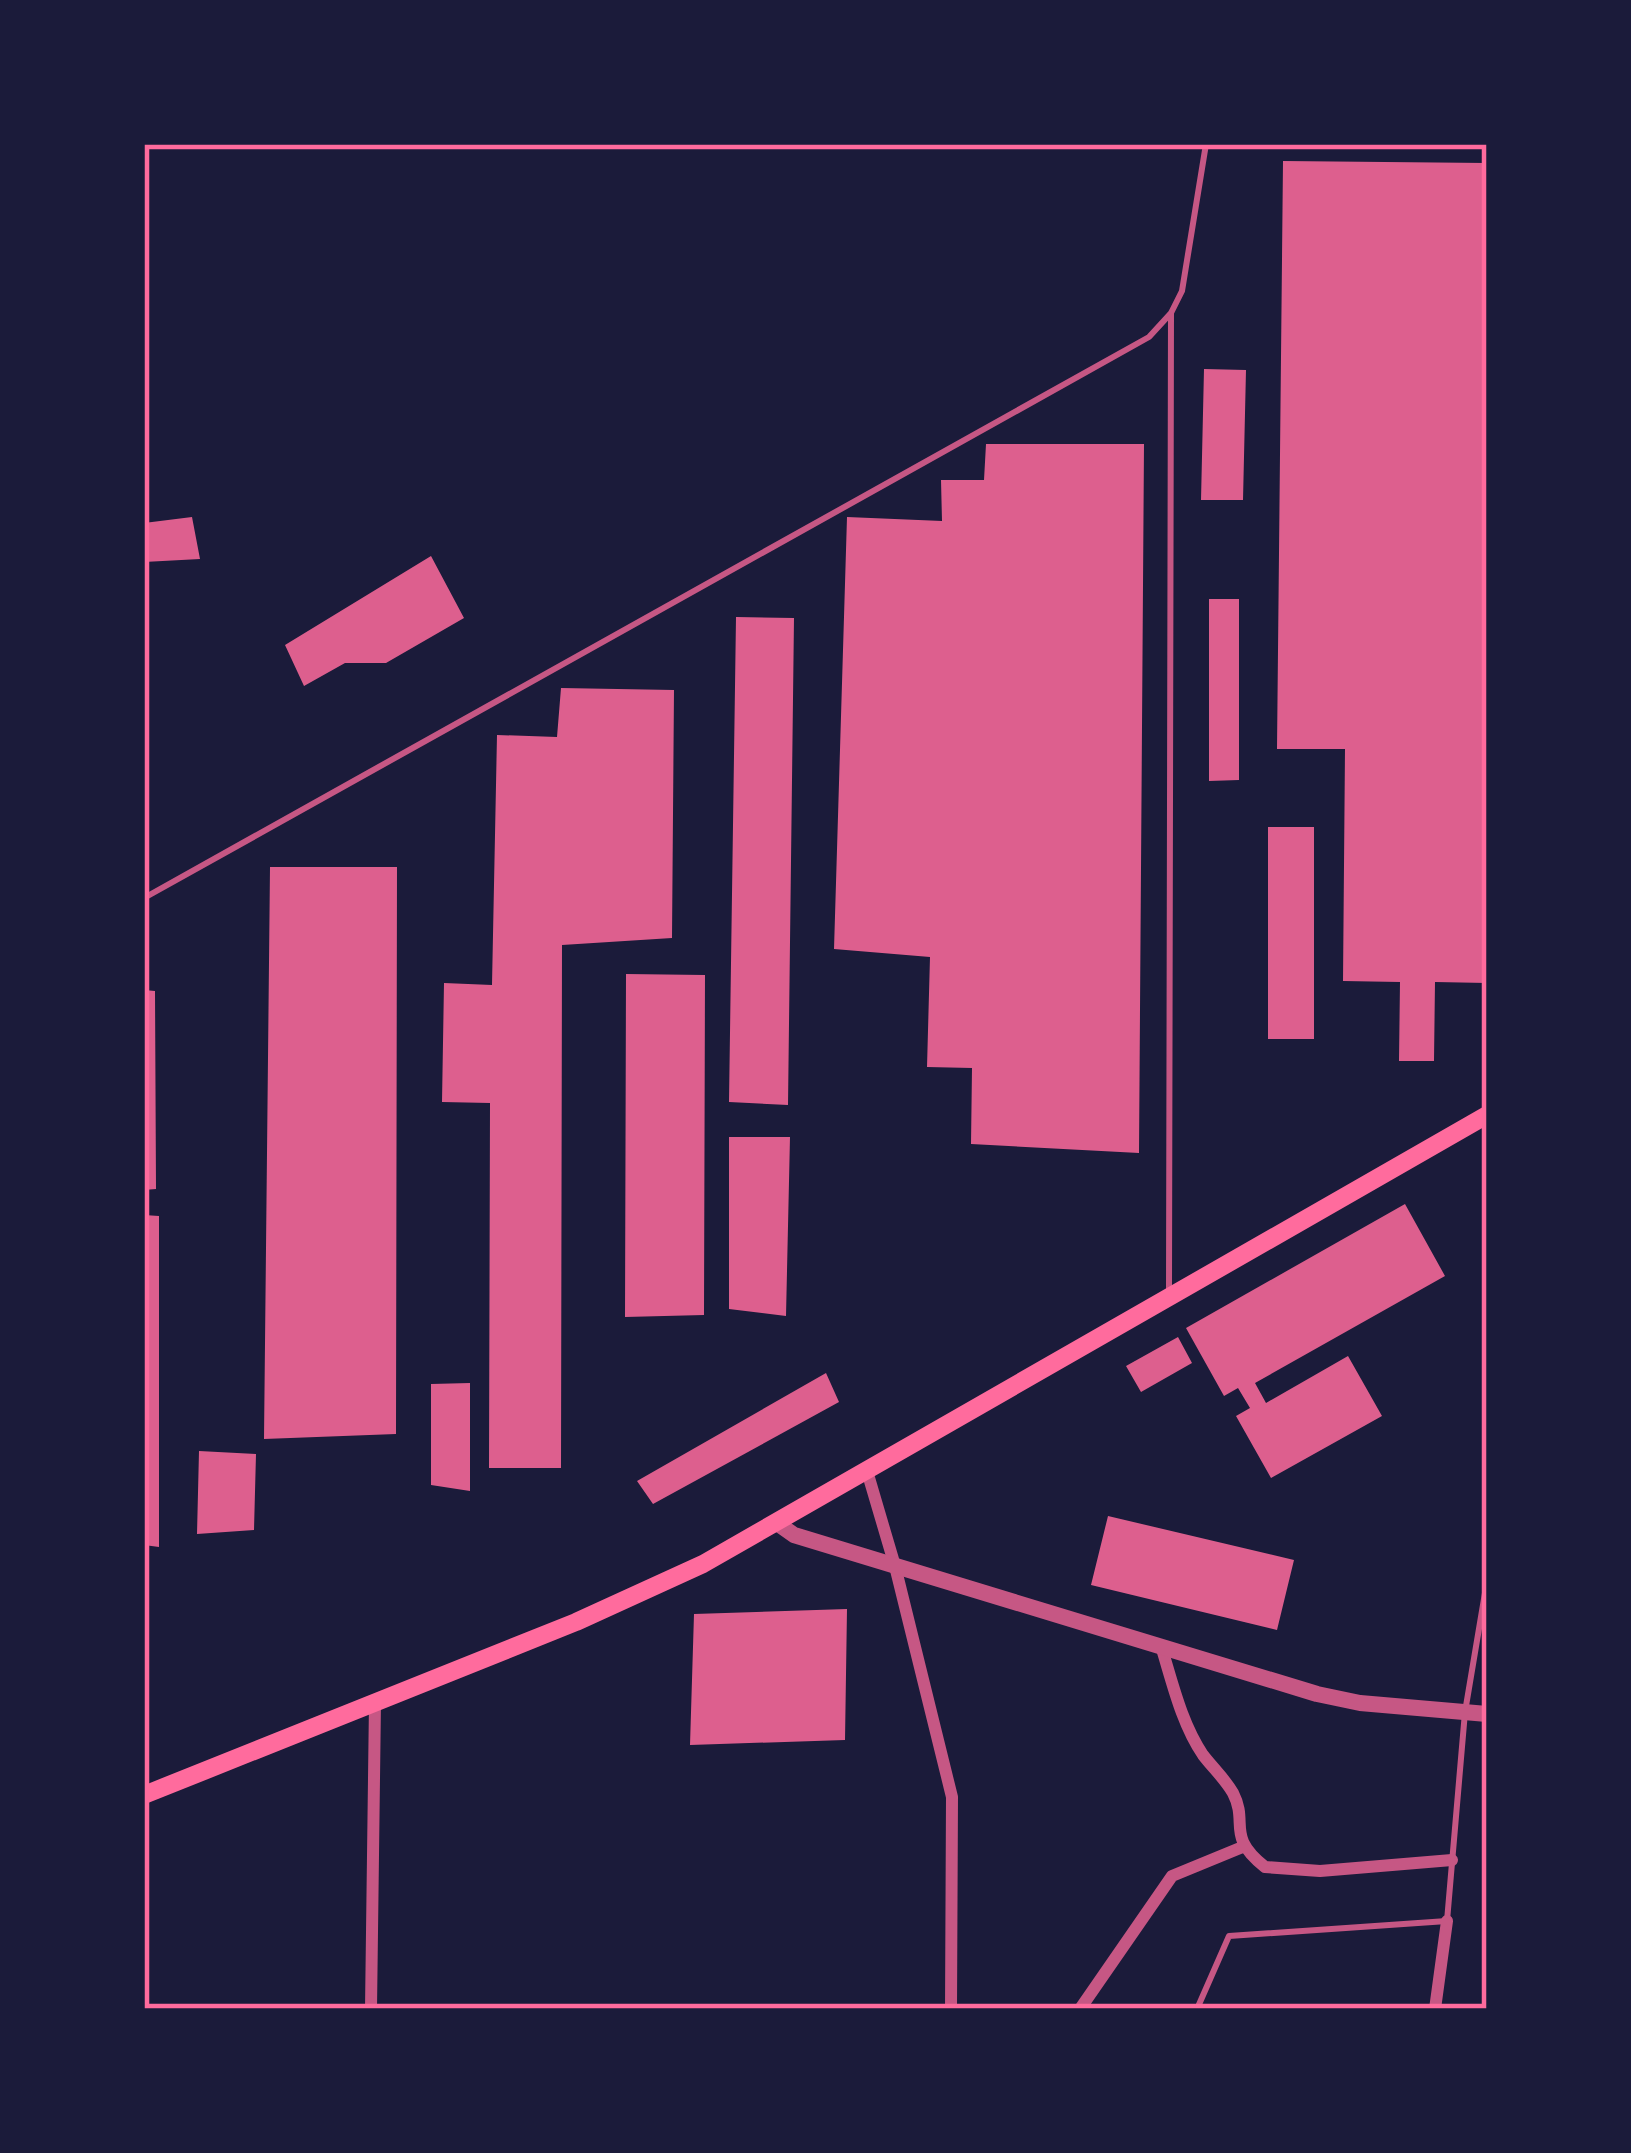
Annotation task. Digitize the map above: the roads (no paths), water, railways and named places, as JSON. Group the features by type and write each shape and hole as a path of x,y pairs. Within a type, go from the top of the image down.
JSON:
{"main road":[{"path":"144,1795 650,1591 777,1523 1487,1115"}],"street":[{"path":"867,1471 952,1797 951,2009"},
{"path":"777,1523 794,1535 1162,1649 1360,1703 1487,1714"},
{"path":"1162,1649 1182,1715 1202,1754 1236,1798 1238,1832 1248,1854 1265,1868 1320,1871 1452,1860"},
{"path":"371,2009 375,1702"},
{"path":"1080,2009 1172,1876 1245,1846"},
{"path":"1435,2009 1447,1921"}],"lane":[{"path":"1168,1299 1171,313 1185,276 1206,144"},
{"path":"144,898 1149,337 1171,313"},
{"path":"1197,2009 1229,1936 1447,1921 1466,1712 1487,1581"}]}
